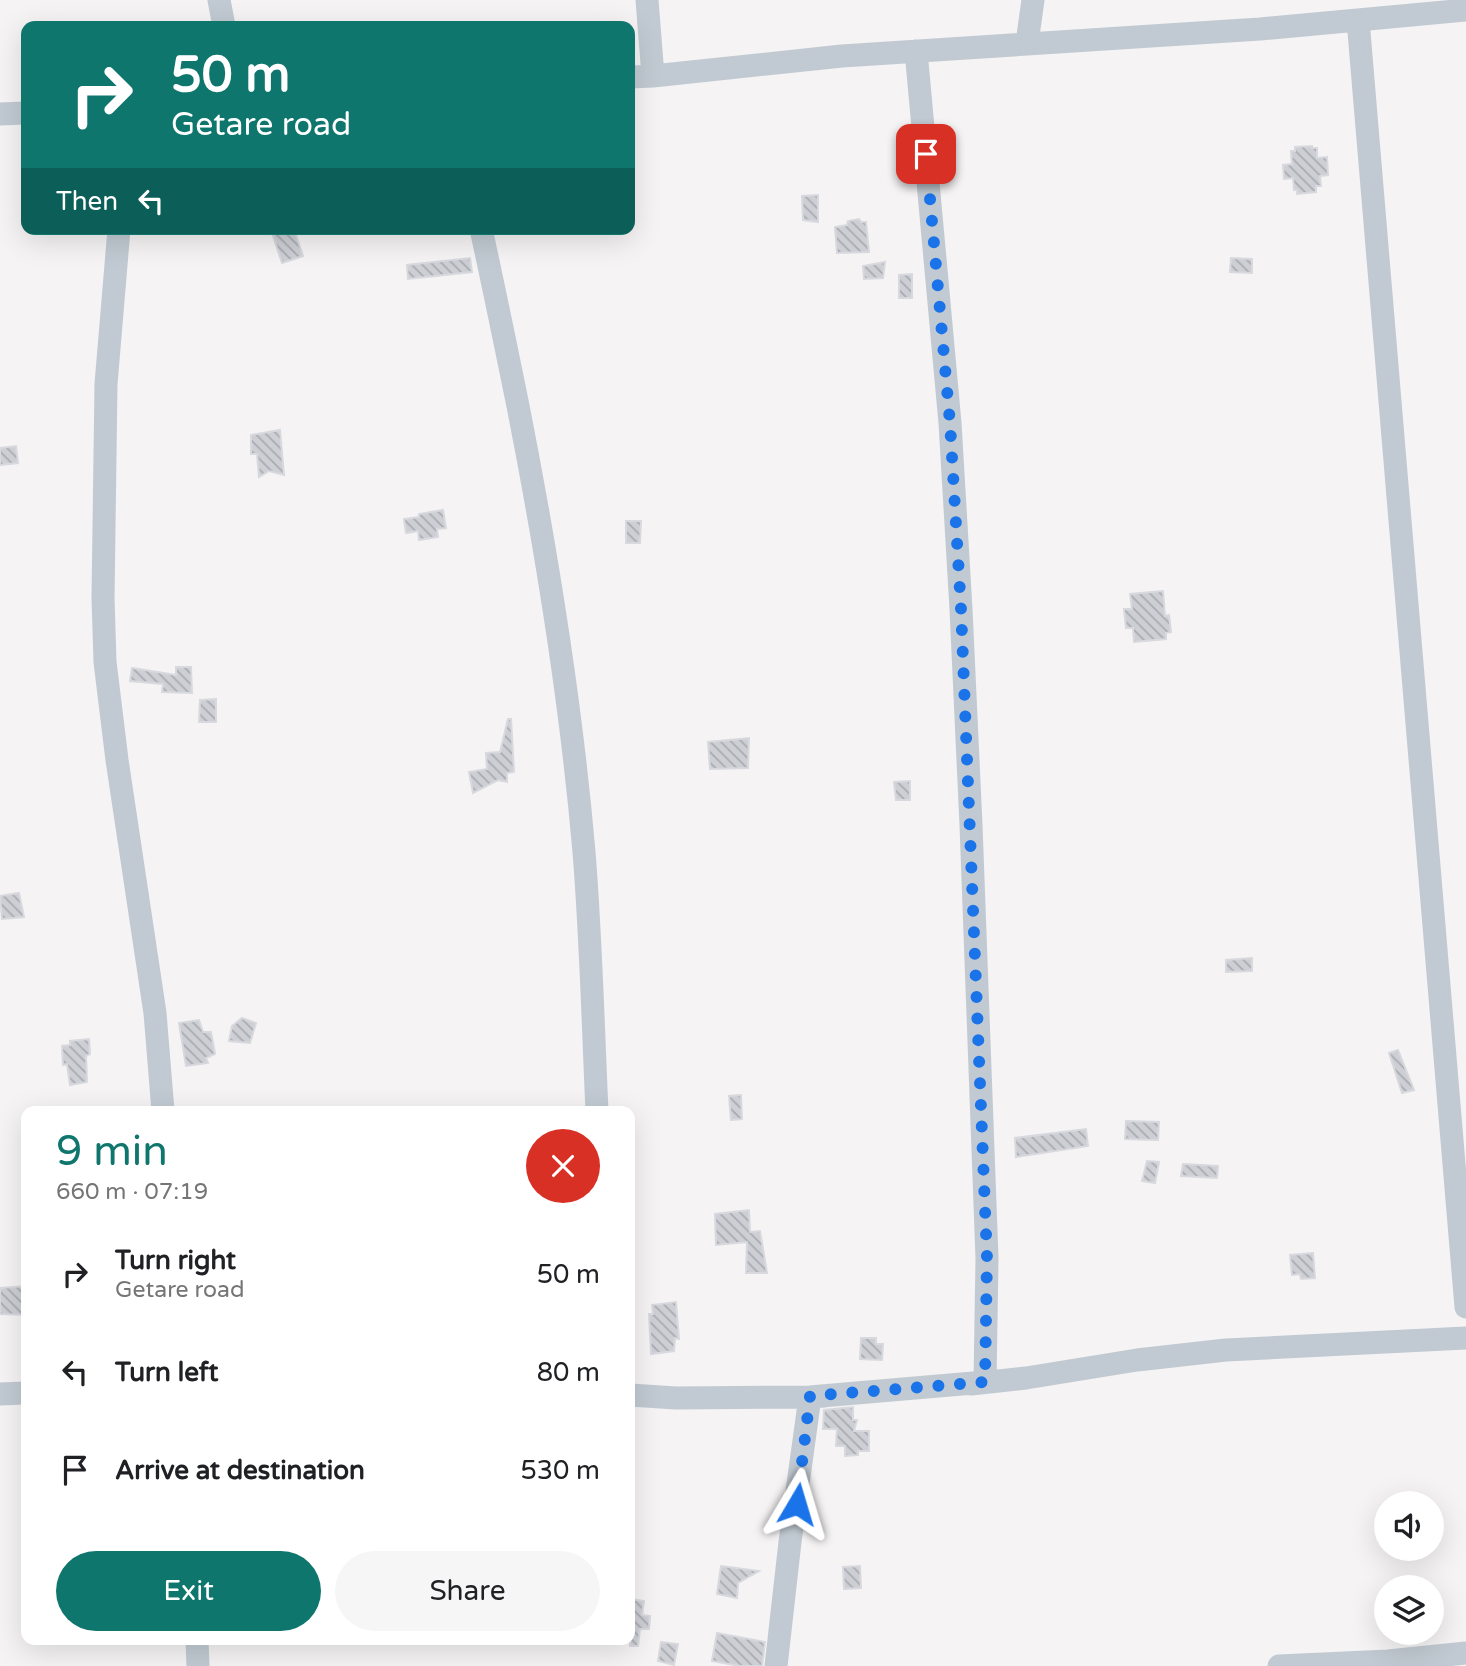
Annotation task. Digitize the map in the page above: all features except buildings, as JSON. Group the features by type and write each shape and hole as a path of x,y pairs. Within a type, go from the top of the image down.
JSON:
{"street":[{"path":"219,0 223,21"},
{"path":"647,0 653,76"},
{"path":"1027,43 1033,0"},
{"path":"635,78 842,56 1260,29 1466,10"},
{"path":"1358,20 1466,1307"},
{"path":"916,51 950,423 961,609 987,1258 985,1382"},
{"path":"0,114 21,113"},
{"path":"118,235 106,384 103,598 105,662 155,1013 163,1106"},
{"path":"482,235 533,484 551,582 566,690 584,852 597,1106"},
{"path":"635,1395 676,1398 810,1396 912,1391 1226,1350 1466,1338"},
{"path":"0,1394 21,1393"},
{"path":"776,1666 810,1396"},
{"path":"197,1645 198,1666"},
{"path":"1279,1666 1387,1663 1466,1653"},
{"path":"1267,1666 1387,1663"}],"route":[{"path":"797,1504 810,1396 985,1382 987,1258 961,609 950,423 926,154"}]}
